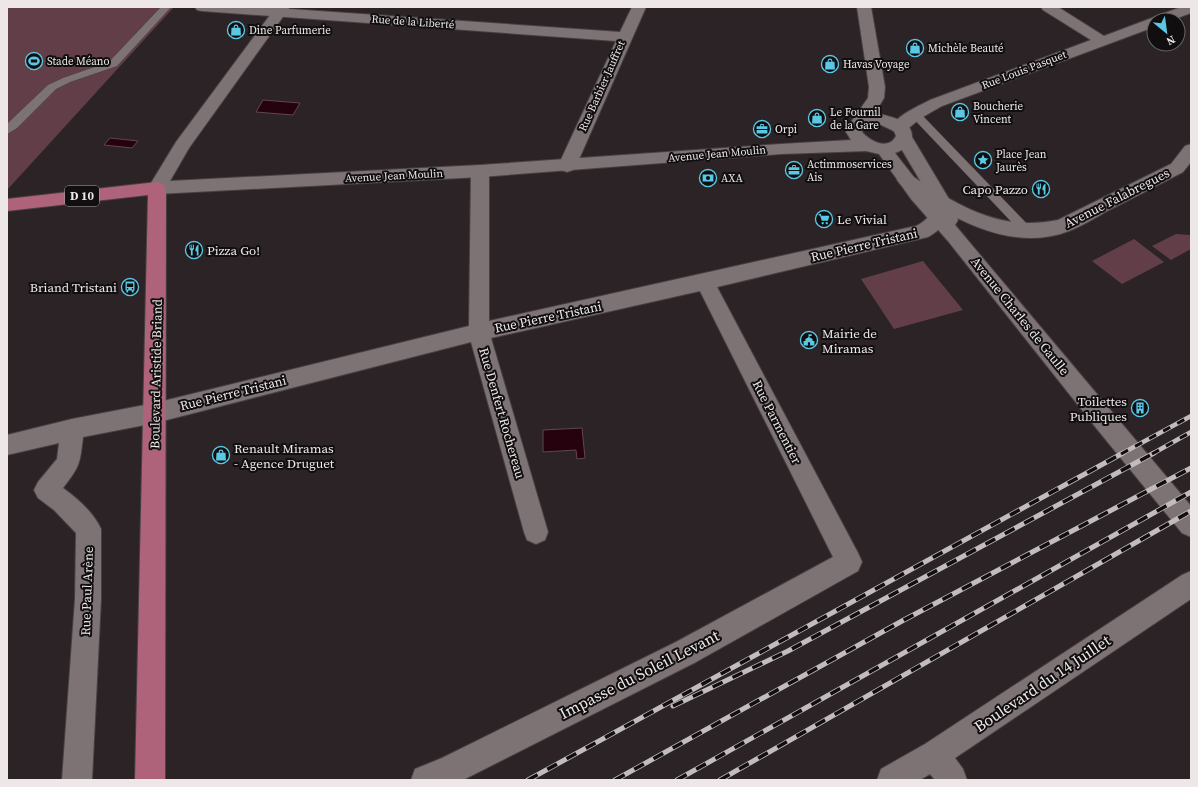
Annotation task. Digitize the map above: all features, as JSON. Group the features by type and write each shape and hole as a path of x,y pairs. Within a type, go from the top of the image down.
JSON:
{"main road":[{"name":"Avenue Jean Moulin","path":"7,204 157,188"},
{"name":"Boulevard Aristide Briand","path":"150,780 157,188"}],"street":[{"name":"Rue de la Liberté","path":"202,7 281,10 624,37"},
{"name":"Rue Barbier Jauffret","path":"567,166 624,37 639,7"},
{"path":"864,7 877,87 876,98 854,132 856,137 876,147 906,180 940,212"},
{"path":"1048,7 1102,41"},
{"path":"1180,12 1191,8"},
{"path":"157,188 182,146 281,10"},
{"name":"Rue Louis Pasquet","path":"876,147 897,146 897,129 915,114 936,103 1146,25"},
{"path":"876,98 897,129 940,212"},
{"path":"859,123 876,118 897,129"},
{"name":"Avenue Jean Moulin","path":"781,149 810,142 859,123"},
{"name":"Avenue Jean Moulin","path":"157,188 567,166 781,149 876,147"},
{"name":"Avenue Falabregues","path":"940,212 980,222 1027,231 1052,229 1063,226 1177,168 1191,150"},
{"name":"Rue Denfert Rochereau","path":"480,171 480,332 486,360 536,532"},
{"name":"Avenue Charles de Gaulle","path":"940,212 956,236 1105,422 1191,525"},
{"name":"Rue Pierre Tristani","path":"7,445 72,429 155,412 480,332 921,232 931,227 940,212"},
{"name":"Rue Parmentier","path":"705,282 849,562"},
{"name":"Rue Paul Arène","path":"72,429 68,463 46,490 63,502 89,529 88,599 77,780"},
{"name":"Impasse du Soleil Levant","path":"426,780 451,770 686,652 849,562"},
{"name":"Boulevard du 14 Juillet","path":"892,780 935,754 1191,584"},
{"path":"935,754 952,780"}],"lane":[{"path":"7,130 17,123 51,88 61,82 104,69 113,64 166,7"},
{"path":"915,114 1027,231"}],"shaded area":[{"path":"7,7 174,7 7,190"},
{"path":"263,100 300,103 293,115 256,112"},
{"path":"110,138 138,141 132,148 104,145"},
{"path":"1176,234 1191,235 1191,249 1171,260 1152,246"},
{"path":"1134,239 1164,262 1122,284 1092,261"},
{"path":"923,261 963,310 894,329 861,279"},
{"path":"582,428 585,458 577,459 576,450 543,452 543,430"}],"railway":[{"path":"1121,454 1191,416"},
{"path":"1152,454 1191,432"},
{"path":"528,780 1123,453"},
{"path":"673,706 788,651 1154,453"},
{"path":"615,780 902,621 1191,468"},
{"path":"677,780 1191,492"},
{"path":"720,780 1191,511"}],"place":[{"name":"Dine Parfumerie","path":"236,30"},
{"name":"Michèle Beauté","path":"915,48"},
{"name":"Stade Méano","path":"34,61"},
{"name":"Havas Voyage","path":"830,64"},
{"name":"Boucherie Vincent","path":"960,112"},
{"name":"Le Fournil de la Gare","path":"817,118"},
{"name":"Orpi","path":"762,129"},
{"name":"Place Jean Jaurès","path":"983,160"},
{"name":"Actimmoservices Ais","path":"794,170"},
{"name":"AXA","path":"708,178"},
{"name":"Capo Pazzo","path":"1041,189"},
{"name":"Le Vivial","path":"824,219"},
{"name":"Pizza Go!","path":"194,250"},
{"name":"Briand Tristani","path":"130,287"},
{"name":"Mairie de Miramas","path":"809,340"},
{"name":"Toilettes Publiques","path":"1140,408"},
{"name":"Renault Miramas - Agence Druguet","path":"221,455"}]}
